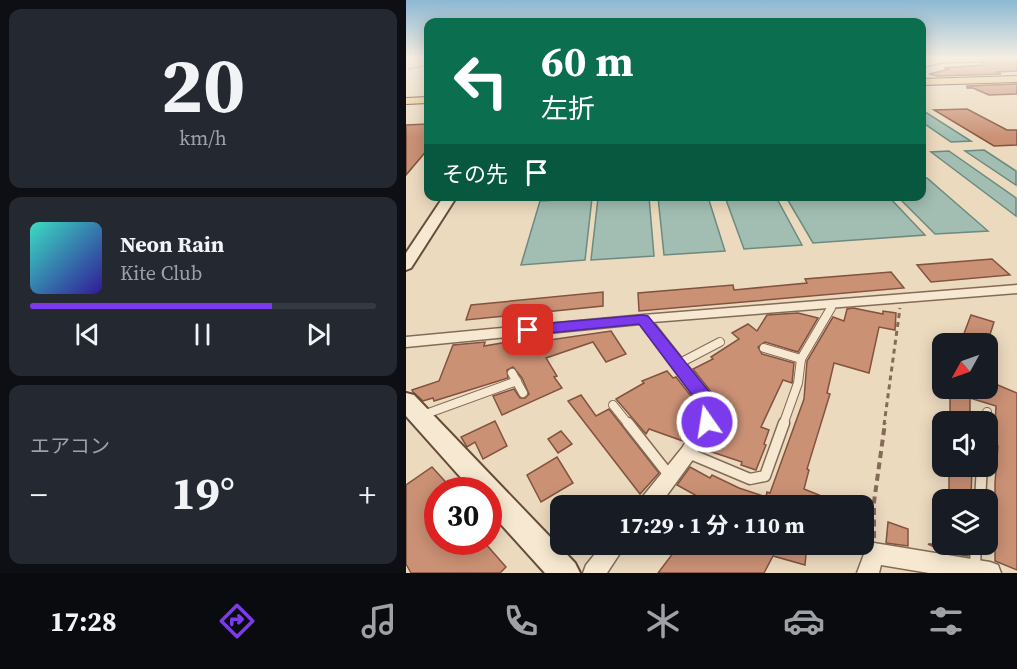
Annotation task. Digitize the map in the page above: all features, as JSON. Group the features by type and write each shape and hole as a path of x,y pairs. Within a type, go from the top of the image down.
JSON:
{"main road":[{"path":"406,101 424,100"}],"street":[{"path":"406,265 448,201"},
{"path":"406,342 643,319 1016,289"},
{"path":"643,319 704,398 707,422 688,453 655,495"},
{"path":"413,409 475,477"},
{"path":"502,506 565,573"},
{"path":"594,573 608,555"},
{"path":"871,563 982,572"}],"lane":[{"path":"688,453 750,479 765,476 798,383 801,359 833,305"},
{"path":"678,364 720,342"},
{"path":"764,348 801,359"},
{"path":"512,373 523,393"},
{"path":"413,409 517,381"},
{"path":"613,405 670,476"},
{"path":"978,555 982,572"}],"path":[{"path":"871,563 874,502 901,299"}],"shaded area":[{"path":"926,113 971,141 951,142 926,125"},
{"path":"984,150 1016,171 1016,185 965,151"},
{"path":"949,151 1016,198 1016,216 931,152"},
{"path":"926,178 988,231 935,234 902,201 926,201"},
{"path":"540,201 592,201 585,260 521,265"},
{"path":"598,201 649,201 654,256 591,260"},
{"path":"658,201 709,201 725,251 664,255"},
{"path":"726,201 778,201 802,245 744,249"},
{"path":"788,201 893,201 925,235 813,243"}],"building":[{"path":"1017,85 1017,94 989,95 973,88 967,88 967,86"},
{"path":"967,109 1007,130 1017,130 1017,145 994,146 934,110"},
{"path":"424,124 424,154 406,175 406,125"},
{"path":"992,259 1010,275 931,282 917,265"},
{"path":"891,272 904,288 639,311 638,293 733,285 734,290 807,283 805,279"},
{"path":"603,292 603,306 466,320 471,305"},
{"path":"853,308 883,314 883,311 896,313 895,330 879,327 869,373 834,363 827,393 830,394 807,469 809,470 804,489 819,495 766,495 767,492 770,493 804,399 807,361 833,317 844,321 847,309"},
{"path":"798,313 818,318 798,352 765,342 758,347 762,354 794,363 792,383 783,380 761,427 769,430 756,470 741,465 742,462 703,449 727,414 717,418 712,393 693,369 713,359 711,357 739,339 732,333 748,324 757,331 767,315"},
{"path":"971,315 994,322 990,333 964,333"},
{"path":"611,331 626,354 606,362 593,342 546,358 557,376 554,377 562,388 502,415 493,396 514,389 520,398 525,398 529,394 522,378 513,367 507,370 508,378 434,401 433,398 423,401 412,390 439,381 453,345 485,342 484,346 508,342 508,346"},
{"path":"667,371 673,378 676,377 694,400 697,420 683,441 649,429 646,434 616,399 644,383 642,381"},
{"path":"998,385 1017,393 1017,570 995,561 995,555 998,555 998,489 995,489 995,477 998,477 998,411 996,411 996,406 973,399 998,399"},
{"path":"581,395 596,416 609,409 659,473 640,494 568,401"},
{"path":"950,399 970,399 970,411 950,411"},
{"path":"495,421 507,446 483,459 475,442 467,447 461,437"},
{"path":"561,431 572,444 558,453 548,439"},
{"path":"557,457 573,483 541,502 527,475"},
{"path":"432,467 441,477 424,477 424,555 495,555 506,567 500,573 411,573 406,564 406,485"},
{"path":"690,467 710,478 712,475 760,495 695,495 677,485"},
{"path":"949,477 972,477 971,489 949,489"},
{"path":"888,522 908,529 908,546 886,543"},
{"path":"672,555 806,555 805,565 773,556 764,573 658,573"}],"route":[{"path":"528,330 643,319 704,398 707,422"}]}
